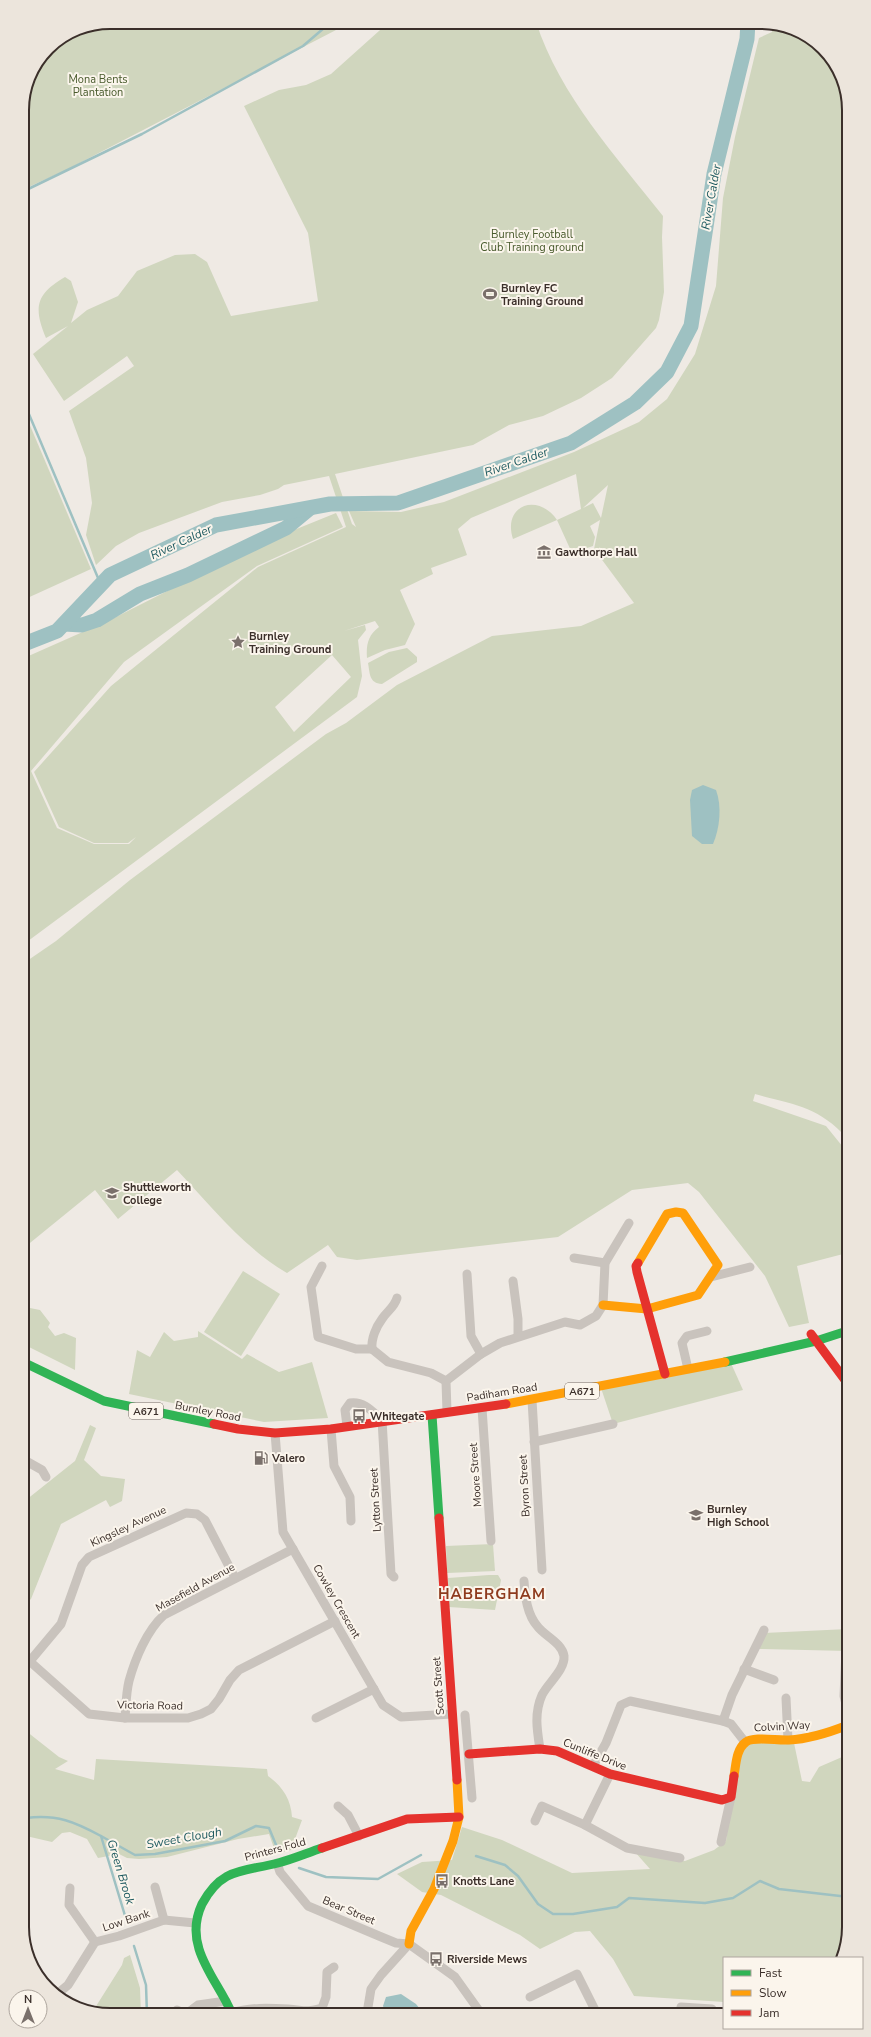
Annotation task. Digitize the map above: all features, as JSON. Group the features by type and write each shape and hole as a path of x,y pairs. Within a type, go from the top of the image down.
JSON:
{"street":[{"path":"603,1304 647,1309 698,1295 718,1265 683,1213 676,1212 667,1214 636,1266 647,1309 665,1374"},
{"path":"446,1381 481,1354 518,1335 565,1322 580,1325 596,1316 603,1304 605,1263 629,1223"},
{"path":"574,1258 605,1263"},
{"path":"322,1266 311,1287 318,1337 356,1349 372,1349 388,1362 431,1373 446,1381"},
{"path":"711,1276 750,1267"},
{"path":"467,1274 471,1336 481,1354"},
{"path":"513,1281 518,1319 518,1335"},
{"path":"372,1349 371,1341 382,1319 394,1305 397,1298"},
{"name":"Padiham Road","path":"730,1361 810,1333 842,1324"},
{"path":"688,1370 682,1343 687,1336 707,1331"},
{"path":"810,1333 842,1376"},
{"name":"Padiham Road","path":"275,1433 331,1429 382,1420 432,1415 532,1400 730,1361 816,1341 842,1333"},
{"name":"Burnley Road","path":"29,1365 104,1402 238,1430 275,1433"},
{"path":"446,1381 448,1412"},
{"name":"Byron Street","path":"532,1400 542,1570"},
{"path":"347,1426 345,1410 350,1403 358,1402 370,1408 382,1420"},
{"name":"Moore Street","path":"482,1408 491,1541"},
{"name":"Scott Street","path":"409,1944 411,1928 432,1896 448,1857 459,1817 432,1415"},
{"name":"Lytton Street","path":"382,1420 391,1574 394,1577"},
{"path":"534,1442 613,1424"},
{"path":"331,1429 334,1466 350,1497 351,1521"},
{"name":"Cowley Crescent","path":"275,1433 283,1532 383,1705 401,1717 452,1714"},
{"path":"29,1463 42,1470 46,1477"},
{"name":"Kingsley Avenue","path":"29,1658 61,1624 82,1565 89,1557 186,1513 197,1514 205,1520 235,1578"},
{"name":"Masefield Avenue","path":"125,1718 129,1681 140,1652 156,1623 164,1615 293,1549"},
{"path":"524,1581 526,1600 537,1627 559,1646 563,1651 564,1656 561,1668 542,1696 538,1709 536,1730 540,1749"},
{"name":"Victoria Road","path":"29,1660 89,1714 125,1718 188,1718 211,1709 219,1699 230,1680 239,1670 335,1621"},
{"path":"723,1721 732,1695 764,1630"},
{"path":"744,1669 774,1680"},
{"path":"316,1718 374,1689"},
{"path":"786,1698 788,1740"},
{"path":"593,1766 606,1743 619,1710 626,1702 637,1701 678,1712 723,1721 731,1724 745,1742"},
{"path":"466,1715 472,1798"},
{"name":"Colvin Way","path":"731,1795 737,1756 745,1742 757,1739 788,1740 823,1735 842,1727"},
{"name":"Cunliffe Drive","path":"469,1754 540,1749 567,1754 610,1774 627,1779 662,1785 719,1800 726,1800 731,1795"},
{"path":"585,1825 610,1774"},
{"path":"722,1842 731,1795"},
{"path":"338,1806 350,1812 359,1836"},
{"path":"535,1821 542,1806 585,1825 627,1848 680,1858"},
{"name":"Printers Fold","path":"230,2008 201,1954 195,1934 195,1923 199,1911 210,1889 220,1881 255,1865 277,1863 407,1819 459,1817"},
{"name":"Bear Street","path":"277,1863 280,1872 308,1906 385,1938 409,1944"},
{"name":"Low Bank","path":"155,1886 164,1920"},
{"name":"Low Bank","path":"70,1888 69,1904 95,1942"},
{"name":"Low Bank","path":"61,1991 68,1985 95,1942 119,1936 164,1920 195,1923"},
{"path":"368,2008 371,1989 380,1975 409,1944 455,1977 477,2008"},
{"path":"322,2008 326,1998 327,1972 334,1967"},
{"path":"530,1998 577,1974 594,2008"},
{"path":"194,2008 198,2005 226,2001"},
{"path":"681,2007 687,2008"}],"green space":[{"name":"Mona Bents Plantation","path":"110,29 336,29 336,30 66,170 29,187 29,105 35,79 43,65 57,49 79,35"},
{"name":"Burnley Football Club Training ground","path":"381,29 539,29 546,49 574,100 608,148 663,216 662,237 664,292 659,320 656,328 612,378 581,398 543,416 509,425 473,445 335,474 352,524 356,527 349,511 401,512 444,502 574,452 639,422 667,399 695,354 716,286 723,198 735,137 759,38 772,32 772,30 797,37 818,53 834,74 838,84 842,110 842,1133 826,1119 794,1104 755,1094 753,1101 826,1126 842,1146 842,1254 797,1266 809,1323 789,1327 765,1276 699,1192 688,1183 632,1190 558,1237 357,1260 337,1257 328,1245 287,1273 257,1252 242,1239 177,1170 118,1219 95,1190 29,1244 29,960 56,941 130,880 326,734 346,723 397,685 492,636 581,626 634,603 594,549 600,520 590,526 595,537 593,546 572,553 557,520 581,509 576,474 471,518 458,529 467,555 431,568 433,574 400,590 415,624 405,645 385,650 367,658 368,641 372,633 379,627 375,621 344,631 365,625 366,630 358,640 362,676 357,697 29,940 29,656 112,619 262,543 336,513 343,527 257,566 124,662 31,771 57,828 94,844 129,844 136,837 128,843 94,843 59,827 34,772 111,686 258,567 346,527 329,476 284,485 278,489 260,495 222,502 139,533 116,546 96,565 86,535 92,503 86,458 69,411 134,366 127,356 64,401 33,354 68,326 46,338 39,318 40,302 48,289 55,283 65,277 71,281 78,302 71,323 87,310 118,296 137,271 175,255 195,254 207,262 231,316 318,301 308,233 244,106 279,90 306,85 331,74","holes":["608,485 601,518 593,503 583,508","332,655 351,677 294,732 275,707"]},
{"path":"29,423 91,569 29,597"},
{"path":"532,505 541,506 549,511 557,520 513,539 511,527 513,518 517,511 524,506"},
{"path":"407,648 417,657 417,662 382,684 372,680 368,663 389,652"},
{"path":"243,1271 280,1294 241,1356 204,1332"},
{"path":"29,1308 40,1310 50,1323 48,1327 55,1336 64,1333 76,1338 75,1370 29,1347"},
{"path":"198,1331 242,1359 247,1354 279,1372 312,1362 328,1418 264,1422 129,1394 137,1350 150,1357 164,1332 174,1341 198,1337"},
{"path":"730,1361 743,1390 613,1424 601,1388"},
{"path":"90,1425 96,1428 84,1460 101,1476 125,1479 122,1501 110,1507 106,1500 61,1524 31,1599 29,1601 29,1498 75,1461"},
{"path":"493,1544 495,1571 447,1573 446,1546"},
{"path":"498,1575 501,1580 495,1610 449,1607 448,1578"},
{"path":"842,1629 842,1651 759,1649 764,1633"},
{"path":"29,1733 59,1757 68,1761 55,1769 94,1780 96,1759 267,1769 268,1776 278,1784 288,1799 292,1817 302,1820 291,1850 276,1854 269,1834 238,1839 167,1857 139,1859 127,1858 119,1854 98,1858 87,1839 70,1832 62,1833 52,1842 29,1837"},
{"path":"745,1742 794,1743 802,1781 810,1782 819,1767 842,1757 842,1927 836,1957 723,1957 723,2002 634,1996 613,1959 590,1931 575,1932 540,1949 520,1935 441,1895 422,1892 397,1874 422,1862 452,1860 462,1827 502,1840 572,1873 650,1869 635,1852 685,1861 714,1850 726,1841 737,1756"},
{"path":"130,1955 140,1988 141,2008 105,2008 96,2006 122,1965 124,1958"}],"water":[{"path":"703,785 716,790 718,796 720,810 719,824 713,844 702,844 692,836 690,800 692,790"},
{"path":"401,1994 416,2004 419,2008 384,2008 383,2006 386,1997"}],"waterway":[{"path":"29,189 142,134 303,46 323,29"},
{"name":"River Calder","path":"29,642 57,631 110,575 216,525 330,504 398,503 571,443 635,403 667,372 691,326 714,174 747,39 748,29"},
{"path":"29,414 101,585"},
{"path":"64,624 82,625 97,620 140,594 188,575 286,528 309,509"},
{"name":"Green Brook","path":"29,1818 47,1817 65,1820 101,1836 126,1919"},
{"name":"Sweet Clough","path":"101,1836 135,1855 155,1854 225,1841 256,1826 269,1828 279,1852"},
{"name":"Sweet Clough","path":"299,1868 326,1877 378,1879 421,1855"},
{"name":"Sweet Clough","path":"476,1856 505,1865 518,1876 538,1904 553,1914 573,1914 617,1907 629,1898 705,1903 733,1898 760,1881 779,1889 842,1896"},
{"name":"Green Brook","path":"134,1946 146,1985 147,2008"}],"traffic: fast":[{"path":"725,1362 816,1341 842,1333"},
{"path":"29,1365 104,1401 214,1424"},
{"path":"432,1415 439,1518"},
{"path":"229,2008 206,1966 199,1949 196,1937 196,1926 202,1904 217,1883 234,1873 284,1861 322,1848"}],"traffic: slow":[{"path":"603,1305 647,1309 698,1295 718,1265 683,1213 676,1212 667,1214 638,1263"},
{"path":"506,1404 725,1362"},
{"path":"734,1776 738,1753 743,1745 750,1740 789,1740 812,1737 842,1727"},
{"path":"409,1944 411,1931 434,1889 453,1841 459,1817 457,1780"}],"traffic: jam":[{"path":"638,1263 636,1266 637,1272 665,1374"},
{"path":"811,1334 842,1376"},
{"path":"214,1424 238,1429 275,1433 331,1429 506,1404"},
{"path":"439,1518 457,1780"},
{"path":"469,1754 540,1749 557,1751 610,1774 722,1800 731,1797 734,1776"},
{"path":"322,1848 407,1819 459,1817"}],"place":[{"name":"Burnley FC Training Ground","path":"490,294"},
{"name":"Gawthorpe Hall","path":"544,552"},
{"name":"Burnley Training Ground","path":"238,642"},
{"name":"Shuttleworth College","path":"112,1193"},
{"name":"Whitegate","path":"359,1416"},
{"name":"Valero","path":"261,1458"},
{"name":"Burnley High School","path":"696,1515"},
{"name":"Knotts Lane","path":"442,1881"},
{"name":"Riverside Mews","path":"436,1959"}],"district":[{"name":"HABERGHAM","path":"492,1594"}]}
